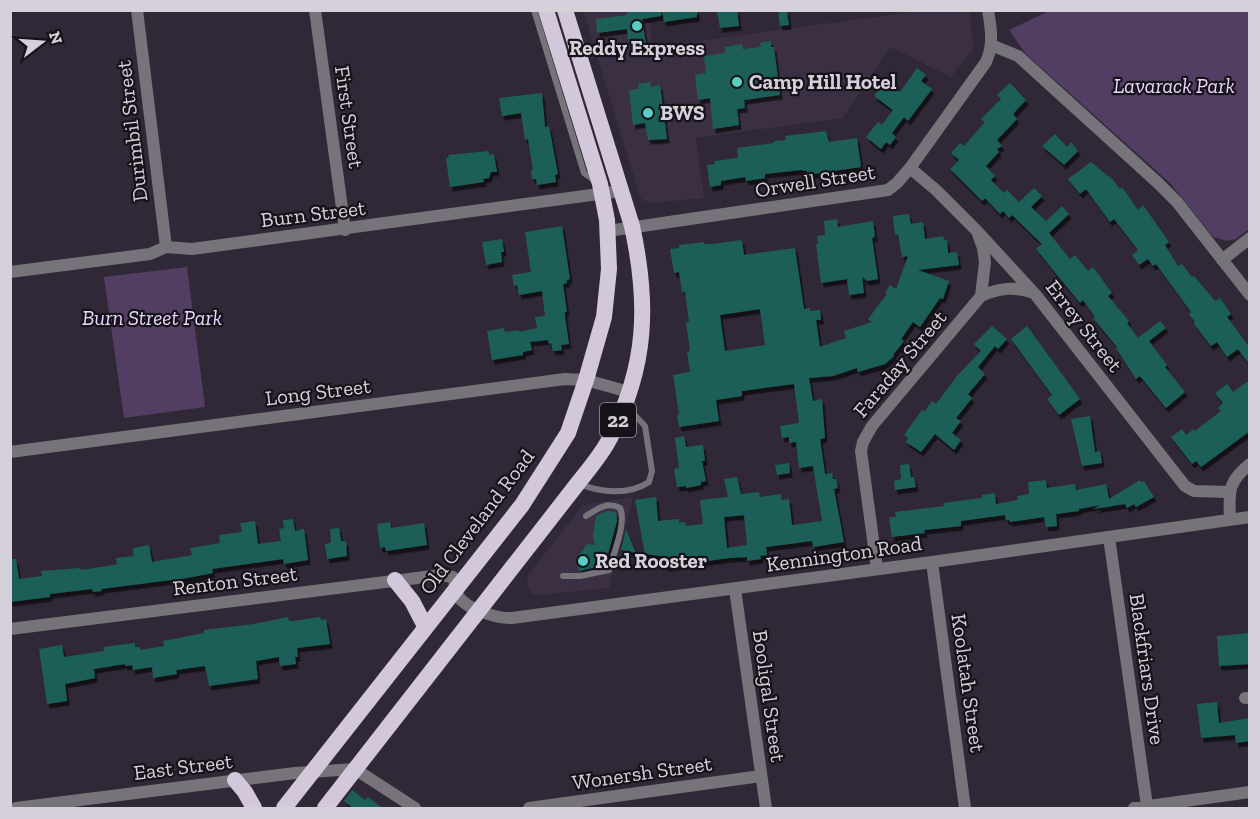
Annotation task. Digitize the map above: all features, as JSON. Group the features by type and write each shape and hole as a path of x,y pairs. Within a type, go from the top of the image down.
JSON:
{"highway":[{"name":"Old Cleveland Road","path":"284,808 425,626 522,506 568,433 586,380 604,317 609,269 608,231 601,189 546,10"},
{"name":"22","path":"325,808 578,483 609,440 627,398 639,358 644,312 641,269 632,226 565,10"},
{"path":"395,580 412,601 425,626"},
{"path":"235,780 254,808"}],"street":[{"name":"Durimbil Street","path":"136,10 166,247"},
{"name":"First Street","path":"315,10 345,230"},
{"name":"Orwell Street","path":"608,231 888,190 910,168 986,62 991,45 992,29 988,10"},
{"path":"991,45 1018,56 1158,183 1177,202 1250,296"},
{"name":"Errey Street","path":"910,168 977,231 1035,294 1185,486 1194,491 1229,492"},
{"name":"Burn Street","path":"10,272 150,254 166,247 192,249 345,230 601,189 621,191"},
{"path":"977,231 985,262 981,296 1004,288 1015,288 1035,294"},
{"path":"1222,260 1250,238"},
{"name":"Faraday Street","path":"877,569 861,464 862,442 981,296"},
{"name":"Long Street","path":"10,452 566,379 586,380 627,398"},
{"path":"1230,519 1229,492 1233,480 1250,464"},
{"name":"Kennington Road","path":"456,587 459,597 480,610 500,618 512,618 1250,517"},
{"name":"Blackfriars Drive","path":"1109,537 1140,808"},
{"name":"Koolatah Street","path":"932,562 965,808"},
{"name":"Renton Street","path":"10,630 441,575 453,577 456,587"},
{"name":"Booligal Street","path":"735,589 766,808"},
{"path":"355,769 415,808"},
{"name":"East Street","path":"16,808 235,780 355,769"},
{"name":"Wonersh Street","path":"529,808 603,803 761,776"},
{"path":"1140,808 1250,792"}],"lane":[{"path":"534,10 584,173 601,189"},
{"path":"578,483 603,491 630,489 649,482 652,471 645,426 627,398"},
{"path":"563,576 580,576 609,570 621,526 622,512 620,508 612,505 597,508 586,516"}],"shaded area":[{"path":"583,10 648,11 653,47 919,11 969,11 974,47 951,77 890,47 843,118 696,138 704,198 652,203 642,200 640,196"},
{"path":"633,497 609,588 532,594 527,582 528,575 583,505"}],"green space":[{"name":"Lavarack Park","path":"1049,11 1249,11 1249,229 1236,239 1227,241 1213,237 1171,184 1026,54 1009,30"},
{"name":"Burn Street Park","path":"187,267 205,407 124,418 104,277"}],"building":[{"path":"661,10 661,16 642,19 646,44 629,47 627,29 597,33 596,19 627,15 627,12"},
{"path":"662,10 697,10 697,17 664,22"},
{"path":"717,10 737,10 739,26 720,28"},
{"path":"778,10 787,10 789,25 780,26"},
{"path":"771,41 771,47 774,47 780,95 744,100 745,108 737,109 739,125 713,129 710,98 698,100 695,75 706,73 704,56 725,53 725,47 742,44 743,49 761,47 760,43"},
{"path":"917,68 926,75 921,81 932,89 908,121 904,117 892,133 896,137 890,145 886,142 881,149 866,137 878,122 882,125 893,110 874,96 885,81 900,92"},
{"path":"650,82 651,87 660,85 667,139 648,140 645,123 633,125 629,90 639,89 638,84"},
{"path":"1010,83 1026,100 1013,114 1017,119 997,140 1002,146 997,149 999,152 986,166 995,176 991,180 1004,193 1007,190 1019,202 1034,188 1042,196 1031,207 1046,221 1062,206 1069,214 1049,233 1070,259 1075,255 1088,271 1093,267 1112,293 1108,296 1129,321 1127,323 1138,338 1160,321 1166,328 1149,341 1167,365 1165,367 1185,392 1166,408 1140,376 1136,379 1117,347 1093,318 1095,317 1083,300 1080,303 1036,249 1042,244 1012,215 1009,218 1003,211 1000,214 985,198 982,201 950,169 959,160 951,153 960,143 964,146 985,122 981,119 1001,99 997,95"},
{"path":"542,93 545,127 549,126 558,174 555,175 556,182 537,185 536,179 532,179 531,170 533,170 528,139 525,140 521,113 502,116 499,98"},
{"path":"826,131 829,142 857,138 861,167 807,175 807,171 801,170 765,174 765,178 746,181 745,177 721,181 721,185 710,187 707,165 715,164 714,161 738,158 737,148 786,140 785,136"},
{"path":"1055,134 1067,147 1071,142 1078,151 1064,165 1042,146"},
{"path":"489,151 489,155 494,154 497,172 491,172 489,178 483,179 484,182 450,187 446,158 449,157 448,155"},
{"path":"1091,162 1113,180 1120,189 1122,187 1138,210 1143,205 1169,242 1165,245 1178,266 1182,264 1215,301 1220,298 1231,314 1227,317 1250,348 1250,365 1238,349 1227,357 1217,342 1211,346 1194,324 1189,314 1191,312 1156,264 1153,266 1148,259 1139,265 1132,255 1138,250 1114,219 1110,222 1086,189 1080,194 1068,179"},
{"path":"909,214 911,224 923,222 925,239 943,236 944,240 947,240 948,253 957,252 959,265 918,270 949,281 943,299 940,298 920,327 913,322 901,339 904,341 894,356 885,364 858,372 857,368 833,376 809,378 813,401 822,399 825,438 820,439 825,474 832,473 833,479 836,479 838,488 834,489 844,542 813,547 812,541 766,547 767,555 760,556 761,559 747,561 747,557 665,567 665,565 660,565 660,556 645,554 635,500 656,497 658,521 679,519 679,523 685,522 686,526 703,524 700,500 728,497 724,479 737,477 741,494 759,492 760,497 781,494 782,500 789,499 792,525 822,521 813,466 799,468 796,442 789,443 789,437 782,438 780,426 799,423 794,384 742,391 742,396 716,400 719,421 679,427 673,375 690,372 686,322 689,322 685,292 682,292 679,272 674,273 670,249 679,248 679,245 742,240 744,255 795,248 804,309 820,310 821,320 816,320 820,347 846,338 844,331 872,322 868,319 887,294 885,293 890,285 896,289 908,256 902,257 898,235 895,235 893,216","holes":["760,309 765,345 725,351 720,315","744,515 747,545 727,548 724,517"]},
{"path":"837,219 838,227 873,221 875,237 872,238 878,279 867,281 862,277 864,293 849,295 847,279 821,283 817,236 825,235 824,221"},
{"path":"562,226 570,279 563,284 569,344 561,345 562,350 553,351 548,340 530,342 532,350 523,352 523,355 492,360 487,331 504,328 505,332 519,330 519,332 537,328 535,317 545,316 542,291 519,295 517,285 514,286 512,275 531,272 525,232"},
{"path":"502,239 504,252 501,252 502,262 486,265 482,242"},
{"path":"992,326 1007,339 998,349 995,346 978,367 985,374 968,394 972,398 956,418 961,421 952,433 961,440 954,450 935,434 921,452 906,442 908,438 904,435 922,410 925,411 932,401 936,404 957,376 981,351 974,344"},
{"path":"1027,326 1080,399 1059,415 1047,399 1052,395 1011,339"},
{"path":"1250,380 1250,431 1201,467 1196,461 1192,464 1171,437 1182,429 1186,435 1194,429 1195,431 1221,411 1218,408 1223,403 1215,393 1227,384 1233,392"},
{"path":"1090,416 1095,452 1100,451 1102,463 1082,466 1071,419"},
{"path":"684,436 686,447 703,445 705,461 702,461 706,481 701,482 701,485 686,488 686,486 677,487 674,469 679,468 675,438"},
{"path":"789,463 790,473 777,475 775,465"},
{"path":"909,464 911,477 914,477 916,487 895,490 894,481 901,479 900,465"},
{"path":"1046,480 1047,488 1075,484 1076,490 1106,484 1109,499 1140,480 1144,481 1154,497 1136,507 1134,504 1127,508 1125,504 1094,509 1100,505 1056,514 1057,526 1046,527 1044,517 1010,522 1006,520 1005,515 961,521 961,526 924,530 925,533 892,537 889,517 896,517 895,512 944,506 943,503 982,498 982,495 995,493 996,504 1018,500 1017,496 1029,494 1028,482"},
{"path":"607,511 616,512 617,521 605,565 579,571 577,558 587,544 595,545 593,535 596,516"},
{"path":"293,519 295,531 304,529 308,560 284,564 283,559 212,569 213,573 187,578 101,589 102,591 93,592 92,589 50,594 50,597 10,602 10,559 16,559 19,579 42,576 41,571 80,568 81,570 117,564 116,558 134,556 133,548 149,545 152,562 192,555 190,548 220,543 219,535 242,532 240,523 255,521 258,544 281,541 279,529 284,528 283,520"},
{"path":"390,522 391,528 424,523 427,545 386,551 385,547 380,548 377,524"},
{"path":"339,528 341,541 346,541 347,556 327,559 325,544 331,543 330,529"},
{"path":"626,529 636,553 621,550"},
{"path":"288,617 289,621 320,617 321,620 326,619 330,644 297,648 296,664 280,666 279,657 256,661 258,679 209,686 205,666 176,670 177,674 153,678 152,667 133,670 132,665 125,666 125,664 94,669 95,678 65,684 67,701 47,704 39,649 62,645 64,657 104,651 103,647 135,643 135,647 140,647 140,650 164,646 163,641 204,633 204,630"},
{"path":"1250,633 1250,664 1219,666 1217,636"},
{"path":"1217,702 1219,723 1250,718 1250,741 1236,743 1235,735 1201,738 1197,704"},
{"path":"352,790 365,800 368,797 382,808 353,808 344,801"}],"place":[{"name":"Reddy Express","path":"637,26"},
{"name":"Camp Hill Hotel","path":"737,82"},
{"name":"BWS","path":"648,113"},
{"name":"Red Rooster","path":"583,561"}]}
